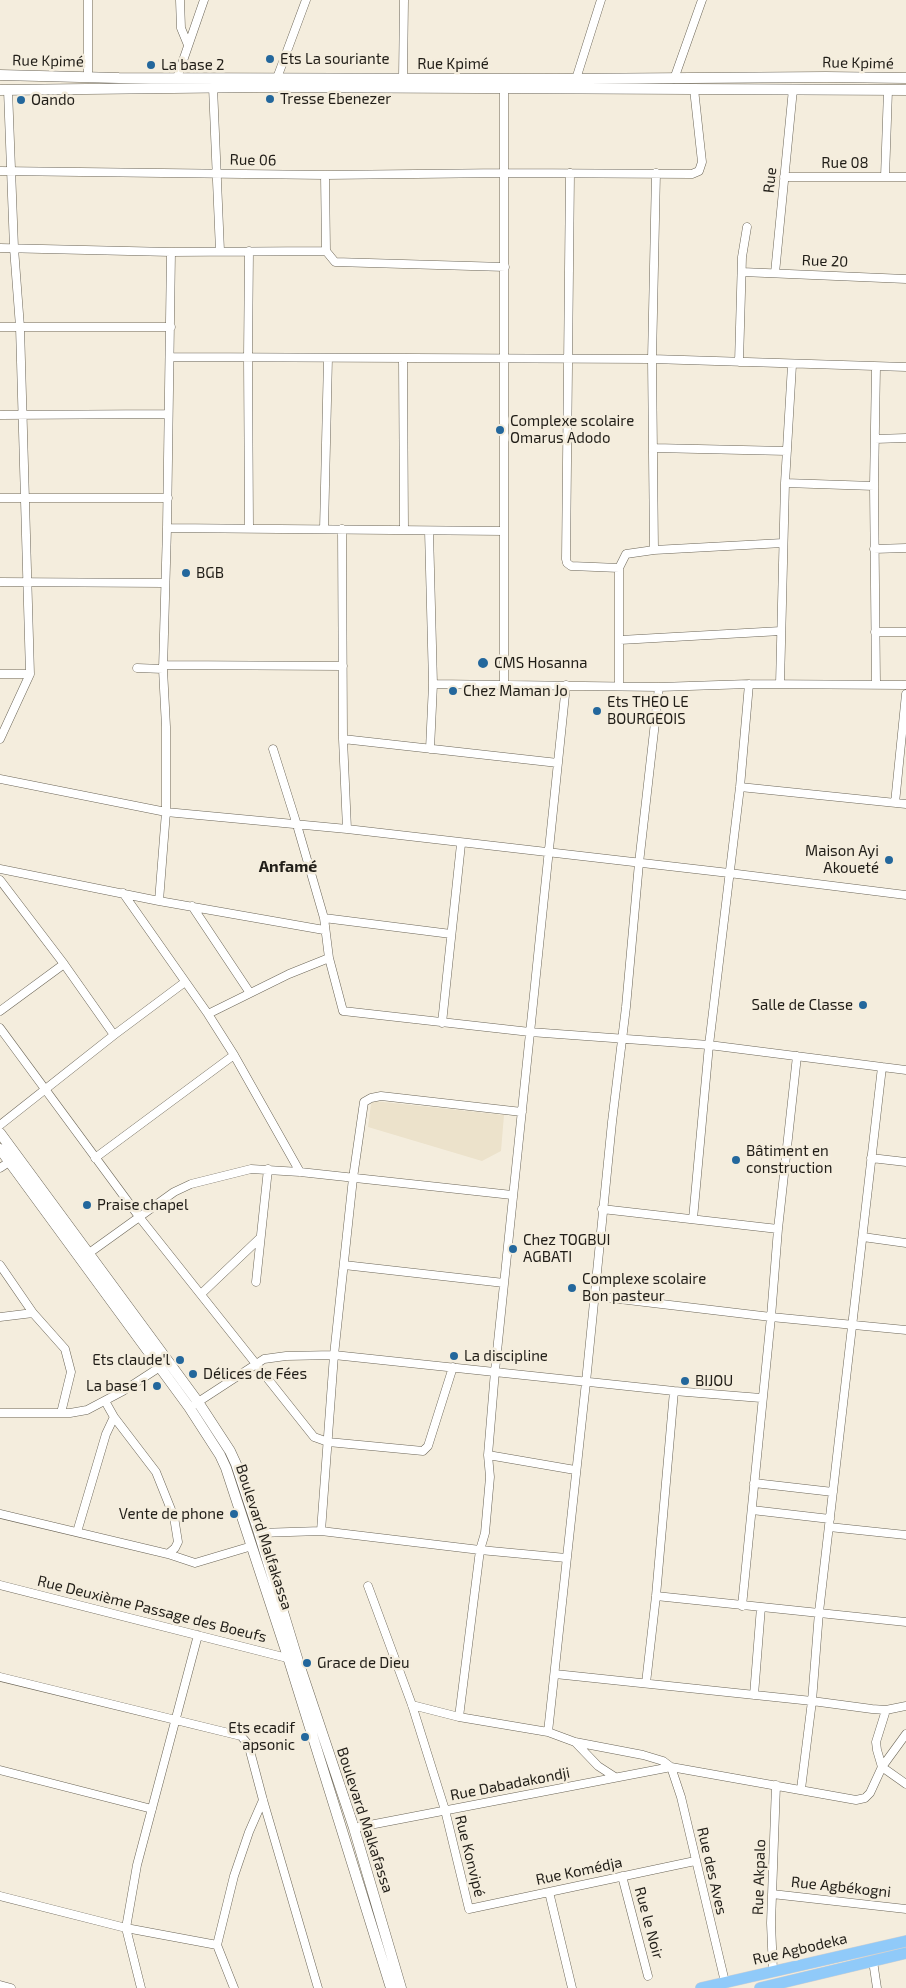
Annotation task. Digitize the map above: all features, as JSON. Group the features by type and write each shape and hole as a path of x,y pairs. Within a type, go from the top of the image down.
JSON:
{"main road":[{"name":"Rue Kpimé","path":"0,75 177,78 906,78"},
{"name":"Rue Kpimé","path":"4,90 213,87 906,90"},
{"name":"Boulevard Malfakassa","path":"0,1133 160,1368 193,1405 226,1468 293,1659"},
{"name":"Boulevard Malfakassa","path":"0,1149 85,1256 193,1405 230,1451 259,1533 293,1659 391,1988"},
{"name":"Boulevard Malkafassa","path":"293,1659 354,1828 401,1988"},
{"name":"Rue Agbodeka","path":"701,1988 726,1985 773,1970 906,1941"},
{"name":"Rue Agbodeka","path":"760,1988 906,1953"}],"street":[{"path":"88,0 88,77"},
{"path":"180,0 181,28 188,45"},
{"path":"177,78 204,0"},
{"path":"277,78 306,0"},
{"path":"402,78 404,0"},
{"path":"576,79 601,0"},
{"path":"674,79 702,0"},
{"path":"213,87 220,251"},
{"path":"504,88 506,173 504,267 504,683"},
{"name":"Rue 06","path":"0,171 325,175 506,173 692,174 699,171 702,162 694,89"},
{"name":"Rue","path":"775,273 793,89"},
{"path":"0,740 30,674 20,328 14,248 12,171 4,90"},
{"path":"885,177 888,90"},
{"path":"570,173 567,359 567,563 571,566 619,568"},
{"path":"654,550 652,359 656,174"},
{"path":"325,175 326,251 332,260 339,263 504,267"},
{"name":"Rue 08","path":"784,177 906,177"},
{"path":"739,362 743,249 747,226"},
{"path":"0,248 171,252 326,251"},
{"path":"249,251 249,528"},
{"path":"159,901 166,812 166,727 163,667 168,498 171,252"},
{"name":"Rue 20","path":"742,272 906,278"},
{"path":"0,327 171,327"},
{"path":"170,357 652,359 792,365 906,367"},
{"path":"324,529 328,358"},
{"path":"403,359 404,530"},
{"path":"780,684 785,483 792,365"},
{"path":"876,367 874,486 876,684"},
{"path":"0,415 168,414"},
{"path":"875,439 906,438"},
{"path":"654,448 787,451"},
{"path":"785,483 874,486"},
{"path":"0,498 168,498"},
{"path":"167,528 504,531"},
{"path":"342,529 347,829"},
{"path":"430,531 433,684 430,749"},
{"path":"619,686 619,568 626,554 654,550 783,543"},
{"path":"874,548 906,548"},
{"path":"0,582 164,583"},
{"path":"620,640 781,631"},
{"path":"875,632 906,632"},
{"path":"137,668 343,666"},
{"path":"0,674 30,674"},
{"path":"433,684 504,683 659,687 749,684 906,685"},
{"path":"693,1219 709,1045 728,873 740,787 749,684"},
{"path":"459,1718 480,1550 486,1534 490,1477 488,1456 495,1371 566,685"},
{"path":"548,1732 586,1382 602,1209 659,687"},
{"path":"895,803 906,694"},
{"path":"344,739 558,763"},
{"path":"273,749 324,918 329,958 343,1011 530,1032 709,1045 906,1070"},
{"path":"0,779 166,812 347,829 461,844 548,852 906,895"},
{"path":"740,787 906,804"},
{"path":"442,1023 461,844"},
{"path":"0,869 159,901 324,930"},
{"path":"0,880 64,964 114,1035"},
{"path":"123,894 208,1014 234,1055 300,1172"},
{"path":"192,906 250,993"},
{"path":"324,918 451,934"},
{"path":"208,1014 329,958"},
{"path":"0,1011 64,964"},
{"path":"0,1125 185,982"},
{"path":"0,1028 140,1218 314,1437 328,1442 423,1451 428,1446 453,1367"},
{"path":"95,1158 234,1055"},
{"path":"742,1606 761,1398 797,1056"},
{"path":"800,1790 812,1701 819,1612 882,1067"},
{"path":"321,1531 334,1355 353,1178 364,1102 381,1096 522,1112"},
{"path":"871,1158 906,1162"},
{"path":"0,1168 9,1162"},
{"path":"85,1256 174,1192 191,1184 251,1169 300,1172 512,1196"},
{"path":"256,1282 268,1169"},
{"path":"602,1209 778,1229"},
{"path":"863,1237 906,1242"},
{"path":"201,1294 260,1238"},
{"path":"0,1265 33,1313 64,1349 69,1360 71,1372 62,1413"},
{"path":"344,1265 504,1283"},
{"path":"594,1296 771,1317 853,1323 906,1330"},
{"path":"0,1317 33,1313"},
{"path":"193,1405 264,1359 334,1355 674,1391 761,1398"},
{"path":"0,1413 62,1413 87,1410 160,1368"},
{"path":"646,1683 656,1596 674,1391"},
{"path":"105,1401 114,1417 156,1472 174,1517 178,1542 175,1548 168,1554"},
{"path":"77,1532 106,1434 114,1417"},
{"path":"488,1456 575,1470"},
{"path":"754,1484 833,1492"},
{"path":"752,1510 906,1535"},
{"path":"0,1514 168,1554 195,1563 252,1546"},
{"path":"259,1533 321,1531 566,1558"},
{"name":"Rue Deuxième Passage des Boeufs","path":"0,1585 293,1659"},
{"name":"Rue Konvipé","path":"368,1586 412,1705 445,1810 469,1909"},
{"path":"656,1596 906,1622"},
{"path":"754,1696 761,1607"},
{"path":"141,1988 126,1928 136,1873 198,1635"},
{"path":"555,1674 886,1710 906,1706"},
{"path":"0,1677 241,1736 248,1743 318,1988"},
{"path":"412,1705 459,1718 548,1732 575,1742 663,1761 671,1766 856,1800 865,1798 870,1793 882,1767 906,1734"},
{"path":"886,1710 876,1742 882,1767 906,1784"},
{"path":"575,1742 598,1766 615,1778"},
{"name":"Rue Dabadakondji","path":"354,1828 671,1766"},
{"name":"Rue des Aves","path":"671,1766 681,1797 726,1985"},
{"path":"0,1770 152,1809"},
{"name":"Rue Akpalo","path":"773,1970 770,1948 776,1785"},
{"path":"234,1988 217,1945 234,1876 249,1832 263,1800"},
{"name":"Rue Komédja","path":"469,1909 695,1861"},
{"name":"Rue le Noir","path":"622,1876 648,1976"},
{"path":"548,1892 572,1988"},
{"name":"Rue Agbékogni","path":"772,1894 906,1909"},
{"path":"0,1896 126,1928 217,1945"},
{"path":"873,1961 877,1988"},
{"path":"0,1985 11,1988"}],"shaded area":[{"path":"374,1101 504,1115 501,1151 482,1161 368,1127 371,1104"}],"place":[{"name":"Ets La souriante","path":"270,59"},
{"name":"La base 2","path":"151,65"},
{"name":"Tresse Ebenezer","path":"270,99"},
{"name":"Oando","path":"21,100"},
{"name":"Complexe scolaire Omarus Adodo","path":"500,430"},
{"name":"BGB","path":"186,573"},
{"name":"CMS Hosanna","path":"483,663"},
{"name":"Chez Maman Jo","path":"453,691"},
{"name":"Ets THEO LE BOURGEOIS","path":"597,711"},
{"name":"Maison Ayi Akoueté","path":"889,860"},
{"name":"Salle de Classe","path":"863,1005"},
{"name":"Bâtiment en construction","path":"736,1160"},
{"name":"Praise chapel","path":"87,1205"},
{"name":"Chez TOGBUI AGBATI","path":"513,1249"},
{"name":"Complexe scolaire Bon pasteur","path":"572,1288"},
{"name":"La discipline","path":"454,1356"},
{"name":"Ets claude'l","path":"180,1360"},
{"name":"Délices de Fées","path":"193,1374"},
{"name":"BIJOU","path":"685,1381"},
{"name":"La base 1","path":"157,1386"},
{"name":"Vente de phone","path":"234,1514"},
{"name":"Grace de Dieu","path":"307,1663"},
{"name":"Ets ecadif apsonic","path":"305,1737"}],"district":[{"name":"Anfamé","path":"288,867"}]}
